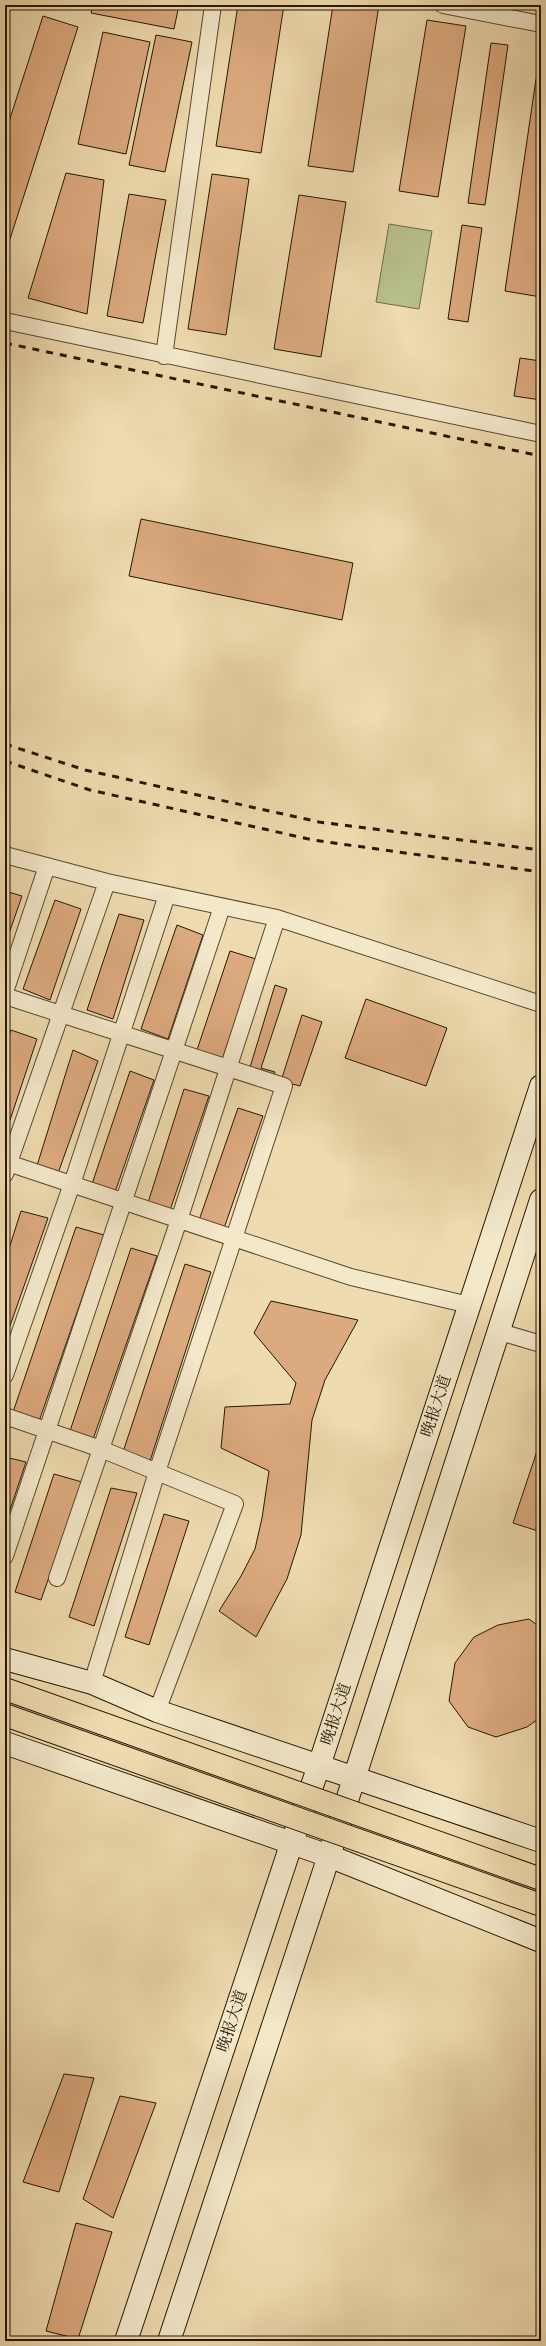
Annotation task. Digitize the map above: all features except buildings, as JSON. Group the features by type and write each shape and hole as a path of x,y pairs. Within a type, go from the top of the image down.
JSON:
{"highway":[{"path":"5,1690 541,1879"},
{"path":"5,1714 541,1905"}],"main road":[{"name":"晚报大道","path":"126,2341 292,1842 319,1766 541,1086"},
{"path":"169,2341 329,1856 497,1331 541,1200"},
{"path":"5,1659 92,1684 157,1711 541,1841"},
{"path":"5,1743 292,1842 541,1942"}],"street":[{"path":"164,356 212,5"},
{"path":"443,5 541,24"},
{"path":"5,321 164,356 541,434"},
{"path":"5,855 107,882 277,918 541,1004"},
{"path":"5,992 47,866"},
{"path":"107,882 62,1014 6,1166 72,1184 351,1277 469,1305"},
{"path":"5,1375 72,1184 167,895"},
{"path":"5,1556 222,907"},
{"path":"57,1578 179,1220 277,918"},
{"path":"5,996 284,1086 233,1237 157,1472 92,1684"},
{"path":"497,1331 541,1344"},
{"path":"5,1416 102,1449 234,1504 157,1711"}],"green space":[{"path":"389,224 432,231 419,309 376,302"}],"railway":[{"path":"5,343 541,456"},
{"path":"5,744 85,770 319,822 541,850"},
{"path":"5,761 90,790 313,840 541,872"}]}
